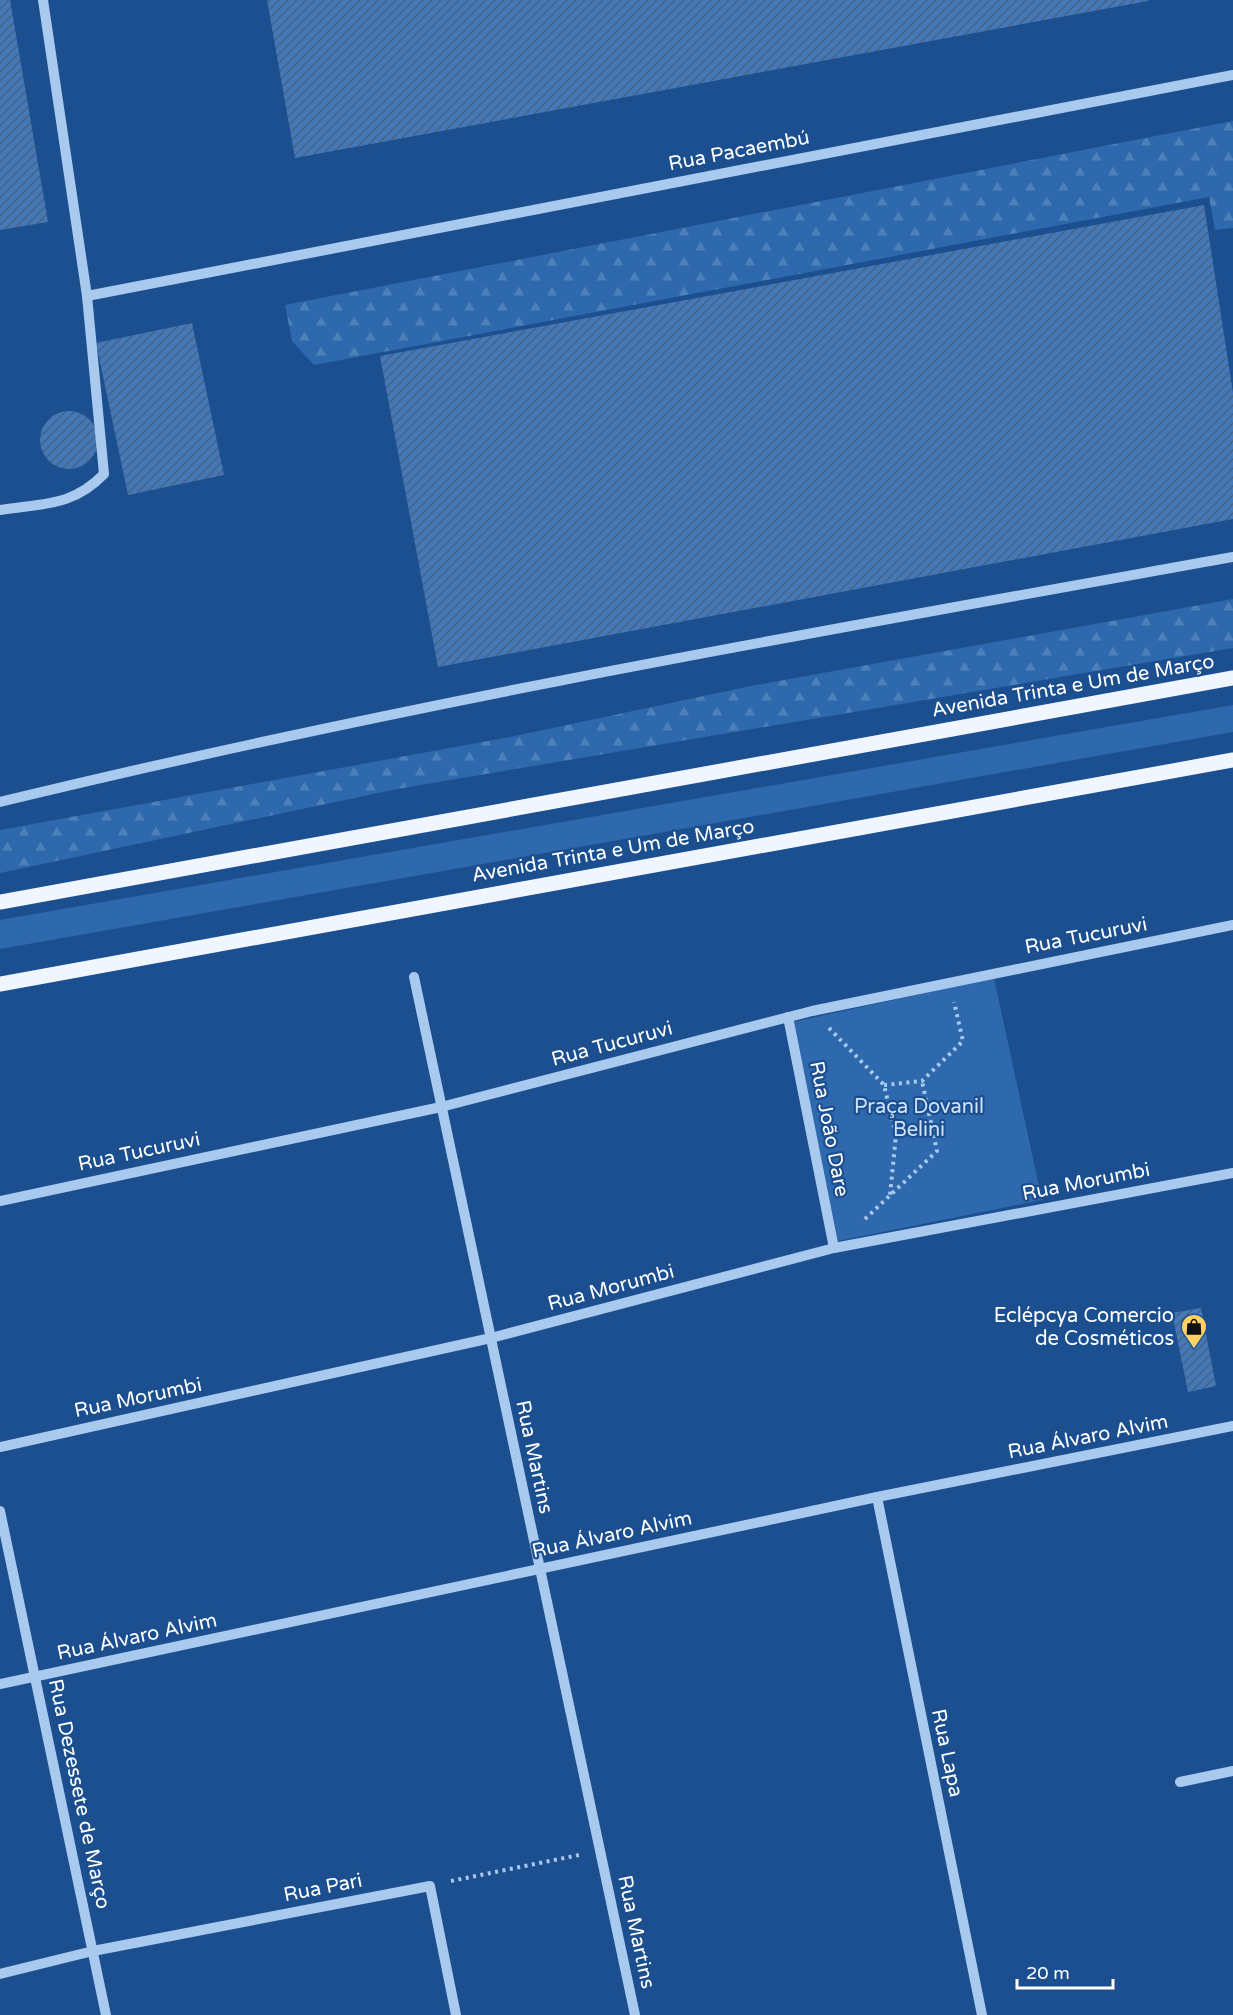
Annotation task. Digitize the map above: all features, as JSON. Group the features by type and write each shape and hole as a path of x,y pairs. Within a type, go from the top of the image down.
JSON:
{"main road":[{"name":"Avenida Trinta e Um de Março","path":"0,902 1233,678"},
{"name":"Avenida Trinta e Um de Março","path":"0,984 1233,760"}],"street":[{"path":"0,510 72,499 88,490 104,474 87,296 43,0"},
{"name":"Rua Pacaembú","path":"87,296 1233,75"},
{"path":"0,802 359,721 718,650 1233,557"},
{"name":"Rua Tucuruvi","path":"0,1201 441,1107 812,1011 949,981 1233,925"},
{"name":"Rua Martins","path":"414,977 635,2015"},
{"name":"Rua João Dare","path":"788,1017 834,1248"},
{"name":"Rua Morumbi","path":"0,1447 491,1338 834,1248 1233,1173"},
{"name":"Rua Álvaro Alvim","path":"0,1684 877,1497 1233,1426"},
{"name":"Rua Lapa","path":"877,1497 982,2015"},
{"name":"Rua Dezessete de Março","path":"0,1511 106,2015"},
{"path":"1180,1782 1233,1771"},
{"path":"430,1886 456,2015"},
{"name":"Rua Pari","path":"0,1974 93,1951 430,1886"}],"path":[{"path":"884,1085 922,1081 963,1041 949,981"},
{"path":"812,1011 884,1085 896,1135 890,1195"},
{"path":"834,1248 937,1151 922,1081"},
{"path":"430,1886 600,1851"}],"green space":[{"path":"1233,121 1233,228 1215,230 1209,197 314,365 292,341 285,305"},
{"path":"1233,599 1233,648 397,789 0,873 0,830 510,737 751,686"},
{"path":"1233,705 1233,732 0,949 0,920"},
{"name":"Praça Dovanil Belini","path":"994,978 1042,1200 838,1241 793,1022"}],"building":[{"path":"0,0 10,0 48,222 0,230"},
{"path":"267,0 1148,0 1148,1 295,158"},
{"path":"1204,205 1233,393 1233,519 438,667 380,356"},
{"path":"192,323 224,475 128,495 96,343"},
{"path":"63,411 75,411 90,419 98,434 98,446 90,461 75,469 63,469 48,461 40,446 40,434 48,419"},
{"name":"Eclépcya Comercio de Cosméticos","path":"1201,1308 1216,1386 1188,1392 1172,1313"}],"place":[{"name":"Eclépcya Comercio de Cosméticos","path":"1194,1350"}]}
